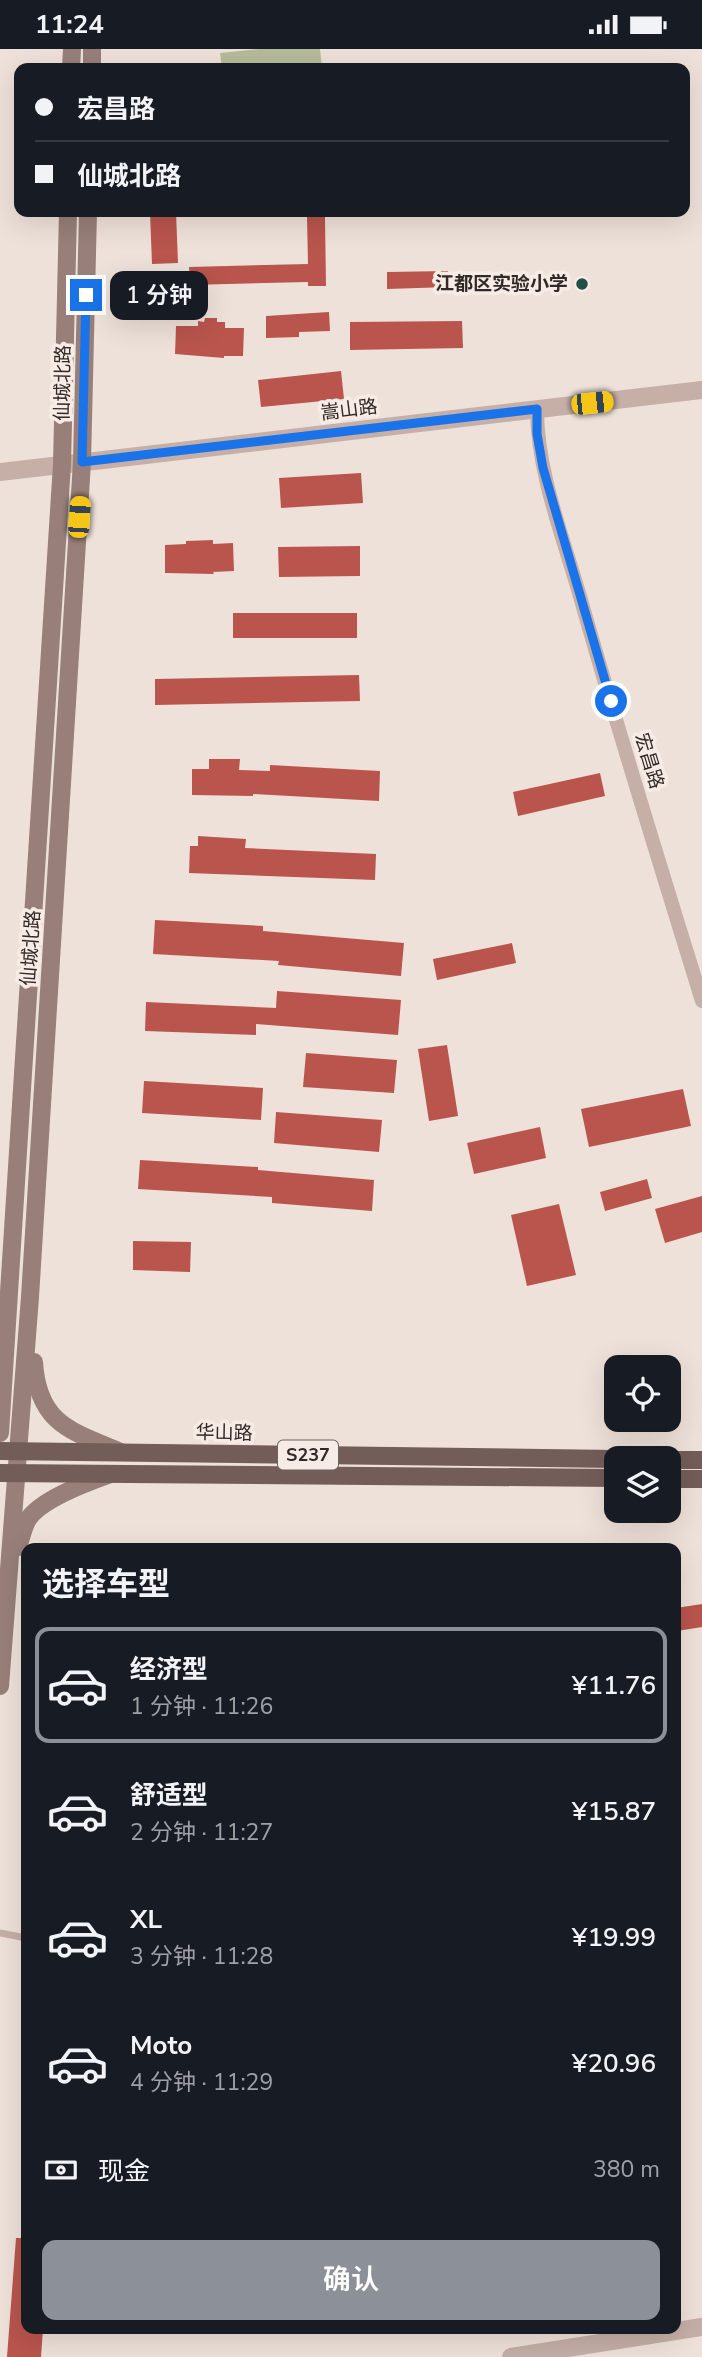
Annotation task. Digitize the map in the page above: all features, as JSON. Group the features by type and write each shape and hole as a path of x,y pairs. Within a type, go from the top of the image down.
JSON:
{"main road":[{"name":"仙城北路","path":"0,1433 3,1351 62,464 68,217"},
{"name":"仙城北路","path":"0,1686 9,1570 9,1473 19,1452 82,462 88,217"},
{"path":"30,1297 36,1384 47,1411 71,1431 124,1453"},
{"name":"华山路","path":"0,1451 604,1459"},
{"path":"681,1460 702,1460"},
{"name":"S237","path":"9,1473 604,1478"},
{"path":"9,1570 28,1519 53,1499 74,1487 111,1474"},
{"path":"681,1479 702,1479"}],"street":[{"name":"嵩山路","path":"0,472 702,390"},
{"name":"宏昌路","path":"537,409 537,434 543,468 599,664 702,1001"},
{"path":"681,2330 702,2327"},
{"path":"511,2357 657,2334"}],"lane":[{"path":"0,1933 21,1937"}],"green space":[{"path":"259,49 320,49 321,63 221,63 220,53"}],"building":[{"path":"150,217 176,217 178,263 152,264"},
{"path":"307,217 325,217 326,286 308,286 308,282 190,285 189,267 308,264"},
{"path":"448,271 449,287 387,289 387,272"},
{"path":"329,312 330,331 299,332 299,337 266,338 266,316"},
{"path":"205,318 217,318 217,322 225,322 225,328 244,328 243,356 224,358 175,354 176,326 198,326 198,321 204,322"},
{"path":"462,321 463,348 350,350 350,322"},
{"path":"341,371 344,399 261,407 258,380"},
{"path":"361,473 363,503 281,508 279,478"},
{"path":"213,540 213,544 233,543 234,571 213,572 214,574 165,573 165,545"},
{"path":"360,546 360,576 279,577 278,547"},
{"path":"233,613 357,613 357,638 233,638"},
{"path":"359,675 360,701 155,705 155,679"},
{"path":"209,759 240,759 239,770 270,771 270,765 380,771 379,801 253,794 192,795 192,769 209,769"},
{"path":"600,773 605,796 518,816 513,792"},
{"path":"198,836 246,839 245,848 376,854 375,880 189,873 190,846 198,846"},
{"path":"155,920 263,926 263,931 404,943 401,976 278,965 279,961 153,954"},
{"path":"512,943 516,963 437,980 433,959"},
{"path":"277,991 401,1000 398,1035 256,1024 256,1035 145,1031 146,1002 276,1008"},
{"path":"447,1045 458,1116 429,1121 418,1049"},
{"path":"306,1053 397,1060 394,1093 303,1087"},
{"path":"144,1081 263,1088 261,1120 142,1113"},
{"path":"683,1089 691,1126 589,1147 581,1109"},
{"path":"276,1112 382,1120 379,1152 274,1143"},
{"path":"540,1127 546,1158 474,1174 467,1143"},
{"path":"140,1160 258,1167 258,1170 374,1180 372,1211 272,1203 272,1197 138,1189"},
{"path":"647,1179 652,1198 605,1211 600,1192"},
{"path":"702,1196 702,1232 665,1243 655,1209"},
{"path":"559,1204 576,1275 527,1286 511,1215"},
{"path":"133,1241 191,1242 190,1272 133,1270"},
{"path":"702,1604 702,1627 681,1630 681,1607"},
{"path":"16,2238 21,2238 21,2334 43,2334 41,2357 7,2357"}],"place":[{"name":"江都区实验小学","path":"582,284"}],"route":[{"path":"86,295 82,462 537,409 537,434 543,468 611,701"}]}
